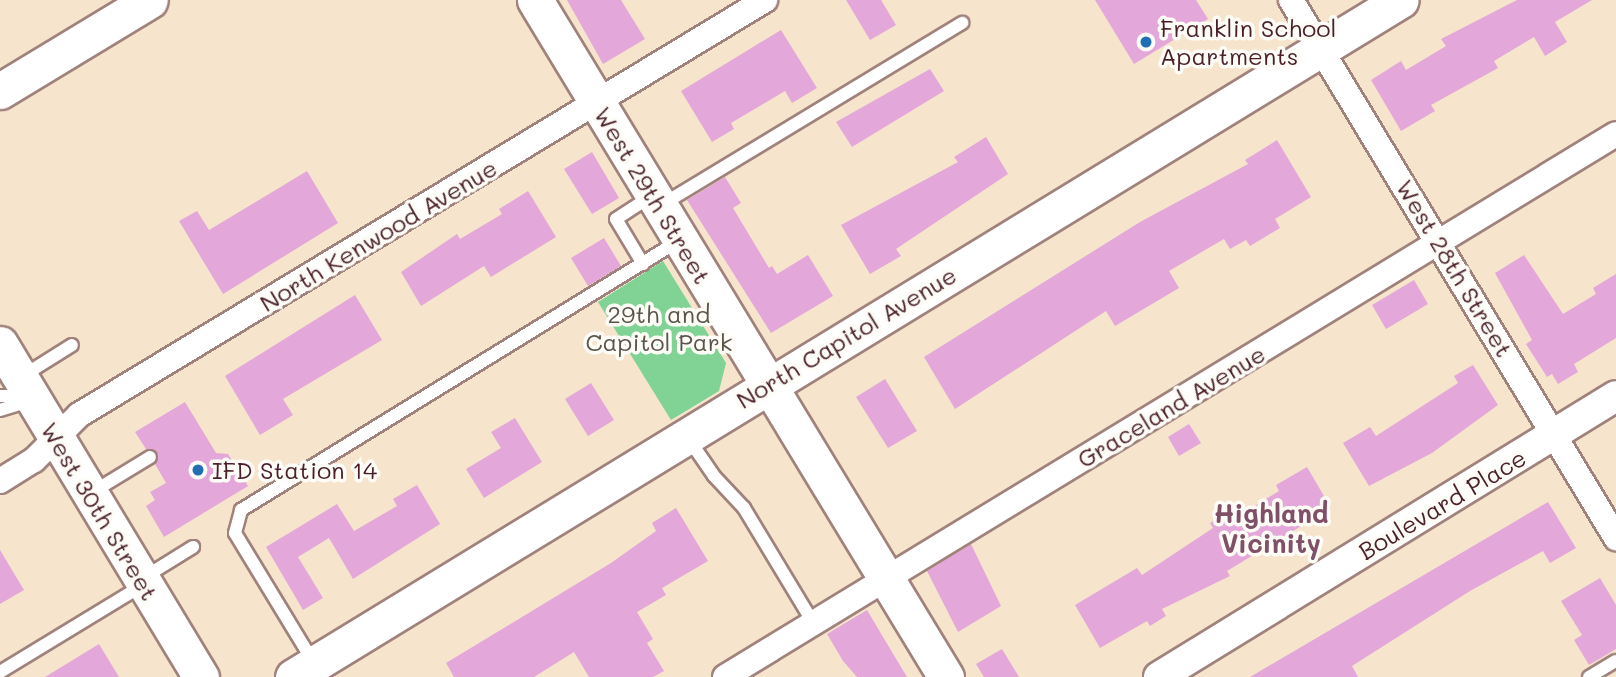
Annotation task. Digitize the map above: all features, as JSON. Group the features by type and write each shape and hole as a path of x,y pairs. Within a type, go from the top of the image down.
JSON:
{"main road":[{"path":"0,91 150,0"},
{"name":"West 29th Street","path":"535,0 946,677"},
{"name":"North Capitol Avenue","path":"304,671 769,384 1401,0"},
{"name":"West 30th Street","path":"0,344 18,392 56,438 201,677"}],"street":[{"name":"North Kenwood Avenue","path":"0,481 34,460 79,415 765,0"},
{"name":"West 28th Street","path":"1292,0 1616,538"},
{"name":"Graceland Avenue","path":"725,677 1616,134"},
{"name":"Boulevard Place","path":"1159,677 1616,396"}],"lane":[{"path":"643,264 616,219 657,201 962,23"},
{"path":"304,671 235,533 235,522 241,510 322,456 680,240"},
{"path":"0,410 18,401 18,392 72,345"},
{"path":"686,435 714,476 744,508 814,624"},
{"path":"90,494 150,457"},
{"path":"0,672 143,582 193,547"},
{"path":"1590,677 1616,661"}],"green space":[{"name":"29th and Capitol Park","path":"663,261 726,363 719,391 671,420 598,302"}],"building":[{"path":"567,0 621,0 645,39 603,64"},
{"path":"846,0 881,0 896,25 870,40"},
{"name":"Franklin School Apartments","path":"1095,0 1196,0 1208,19 1134,64"},
{"path":"1517,0 1592,0 1555,22 1567,42 1545,56 1534,37 1494,61 1498,68 1431,105 1435,111 1401,131 1371,80 1401,61 1406,70 1446,46 1441,39"},
{"path":"781,30 817,88 792,103 785,91 731,123 734,129 712,142 681,91"},
{"path":"930,69 944,91 852,147 836,122"},
{"path":"986,137 1008,174 896,249 901,256 870,274 841,225 958,162 954,157"},
{"path":"1277,140 1311,197 1275,219 1280,228 1250,246 1246,240 1230,249 1224,239 1169,271 1179,288 1115,326 1106,311 955,409 924,357 1140,222 1248,164 1245,160"},
{"path":"592,152 619,198 592,214 564,169"},
{"path":"307,171 338,223 223,294 179,221 197,211 209,230"},
{"path":"725,177 741,203 733,208 769,268 772,266 777,274 808,255 833,296 771,333 687,200"},
{"path":"528,191 556,237 491,277 484,266 421,306 401,272 457,234 460,239 502,214 499,209"},
{"path":"604,238 621,266 588,286 571,258"},
{"path":"1524,255 1563,314 1596,294 1593,288 1616,274 1616,338 1574,364 1578,372 1558,384 1552,374 1547,377 1526,344 1532,340 1495,273"},
{"path":"1414,280 1428,304 1386,329 1372,305"},
{"path":"355,295 382,340 283,399 293,415 260,435 225,376"},
{"path":"1473,365 1498,405 1432,453 1369,486 1343,443 1370,427 1376,436 1458,383 1454,376"},
{"path":"885,379 917,431 888,448 856,397"},
{"path":"591,383 614,420 588,436 565,399"},
{"name":"IFD Station 14","path":"185,402 216,453 228,454 248,486 164,537 146,506 155,500 150,492 166,483 155,464 157,452 146,449 135,432"},
{"path":"515,418 542,462 484,498 466,469 501,448 491,432"},
{"path":"1189,424 1201,443 1179,456 1168,437"},
{"path":"1307,467 1331,508 1227,571 1230,576 1162,609 1166,616 1150,626 1147,621 1100,648 1075,605 1137,568 1142,575 1213,528 1210,523 1237,507 1241,514 1279,491 1276,485"},
{"path":"417,485 440,524 353,579 329,538 298,557 323,598 303,610 266,547 337,504 354,531 397,506 393,499"},
{"path":"1548,502 1576,548 1550,563 1543,551 1470,591 1352,666 1358,677 1250,677"},
{"path":"676,508 708,561 662,588 666,595 637,612 653,639 647,643 664,671 653,677 589,677 574,652 534,677 454,677 446,663 611,563 656,531 652,523"},
{"path":"971,544 1001,606 958,632 927,571"},
{"path":"0,550 24,590 0,604"},
{"path":"1600,578 1616,605 1616,649 1589,665 1574,640 1582,635 1561,601"},
{"path":"867,610 907,677 857,677 843,661 827,634"},
{"path":"99,644 119,677 45,677"},
{"path":"1002,649 1019,677 984,677 976,664"}],"place":[{"name":"Franklin School Apartments","path":"1146,42"},
{"name":"IFD Station 14","path":"198,470"}],"district":[{"name":"Highland Vicinity","path":"1271,529"}]}
